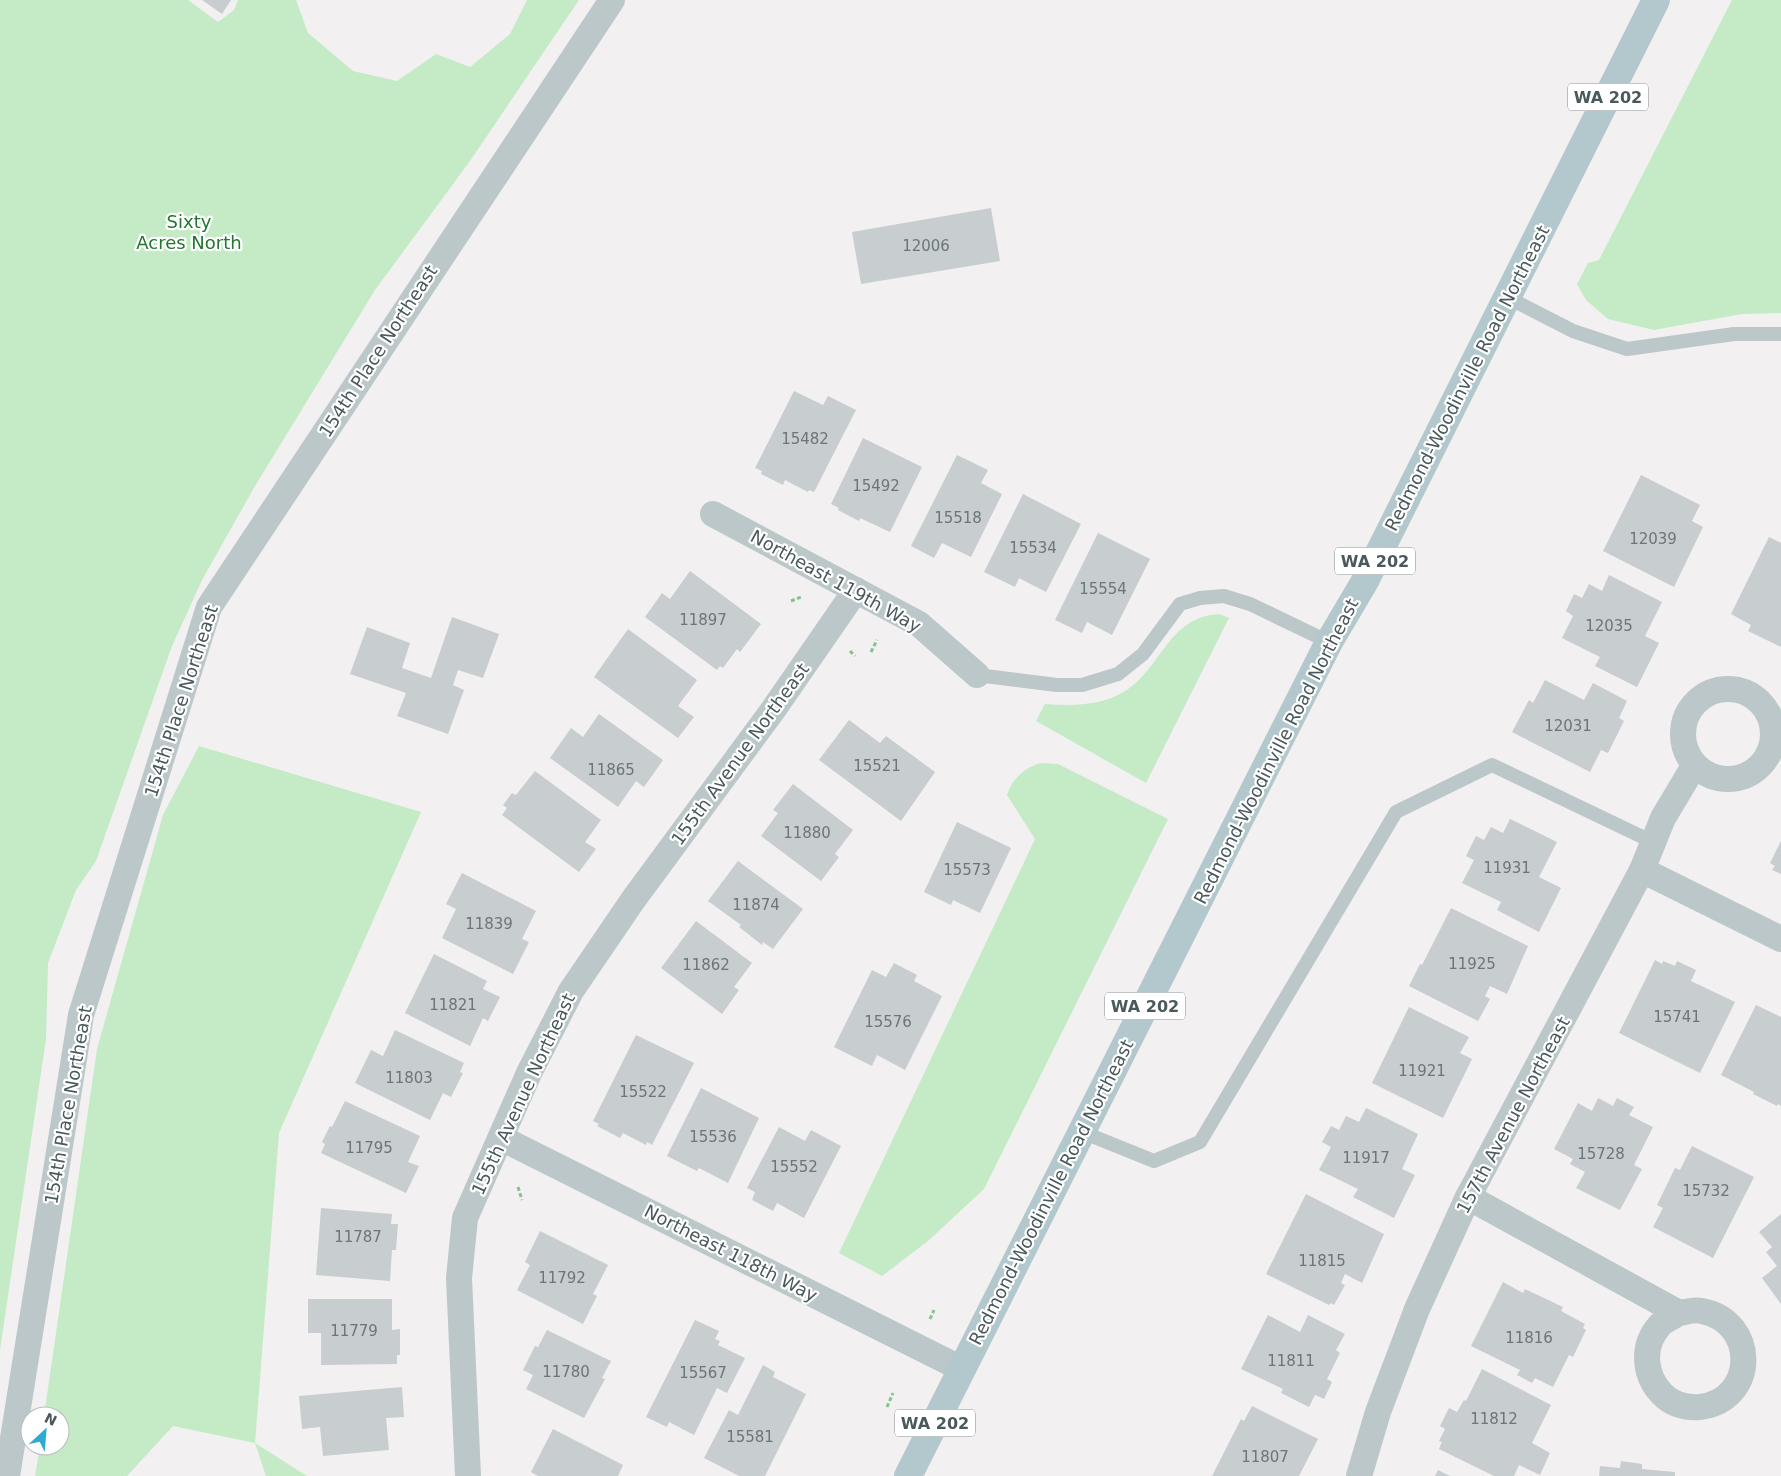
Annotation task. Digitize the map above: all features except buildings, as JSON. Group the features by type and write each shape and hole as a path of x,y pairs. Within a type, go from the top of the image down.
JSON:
{"main road":[{"name":"Redmond-Woodinville Road Northeast","path":"908,1476 1329,642 1365,581 1656,0"}],"street":[{"name":"154th Place Northeast","path":"7,1476 81,1015 209,607 612,0"},
{"name":"Northeast 119th Way","path":"713,514 918,624 977,675"},
{"name":"155th Avenue Northeast","path":"468,1476 459,1278 465,1218 529,1073 572,991 632,900 773,710 856,590"},
{"name":"157th Avenue Northeast","path":"1359,1476 1378,1412 1417,1308 1468,1197 1642,870 1663,818 1694,766"},
{"path":"1642,870 1781,940"},
{"name":"Northeast 118th Way","path":"501,1138 962,1369"},
{"path":"1468,1197 1679,1313"}],"lane":[{"path":"1507,297 1573,331 1627,349 1734,334 1781,334"},
{"path":"977,675 1057,685 1082,685 1118,674 1143,654 1180,604 1200,598 1224,596 1250,604 1329,642"},
{"path":"1082,1132 1154,1162 1200,1142 1396,812 1492,765 1653,842"}],"path":[{"path":"791,601 801,596"},
{"path":"871,652 877,640"},
{"path":"518,1187 522,1200"},
{"path":"887,1407 893,1393"}],"green space":[{"name":"Sixty Acres North","path":"0,0 188,0 218,22 234,10 238,0 296,0 308,33 353,71 397,81 436,54 470,67 510,34 527,0 579,0 470,161 375,290 255,486 202,580 172,646 96,861 76,890 48,963 46,1039 0,1350"},
{"path":"1732,0 1781,0 1781,313 1742,314 1654,330 1608,319 1586,300 1577,284 1588,263 1599,260"},
{"path":"1219,614 1229,618 1146,783 1036,721 1045,704 1087,704 1108,699 1127,690 1150,668 1177,633 1202,617"},
{"path":"199,746 421,812 279,1133 255,1443 173,1426 127,1476 35,1476 38,1456 70,1456 70,1406 45,1406 97,1049 163,815"},
{"path":"1041,763 1058,764 1168,819 984,1189 928,1241 882,1276 839,1253 1035,839 1007,795 1012,784 1020,774"},
{"path":"255,1443 307,1476 266,1476"}]}
